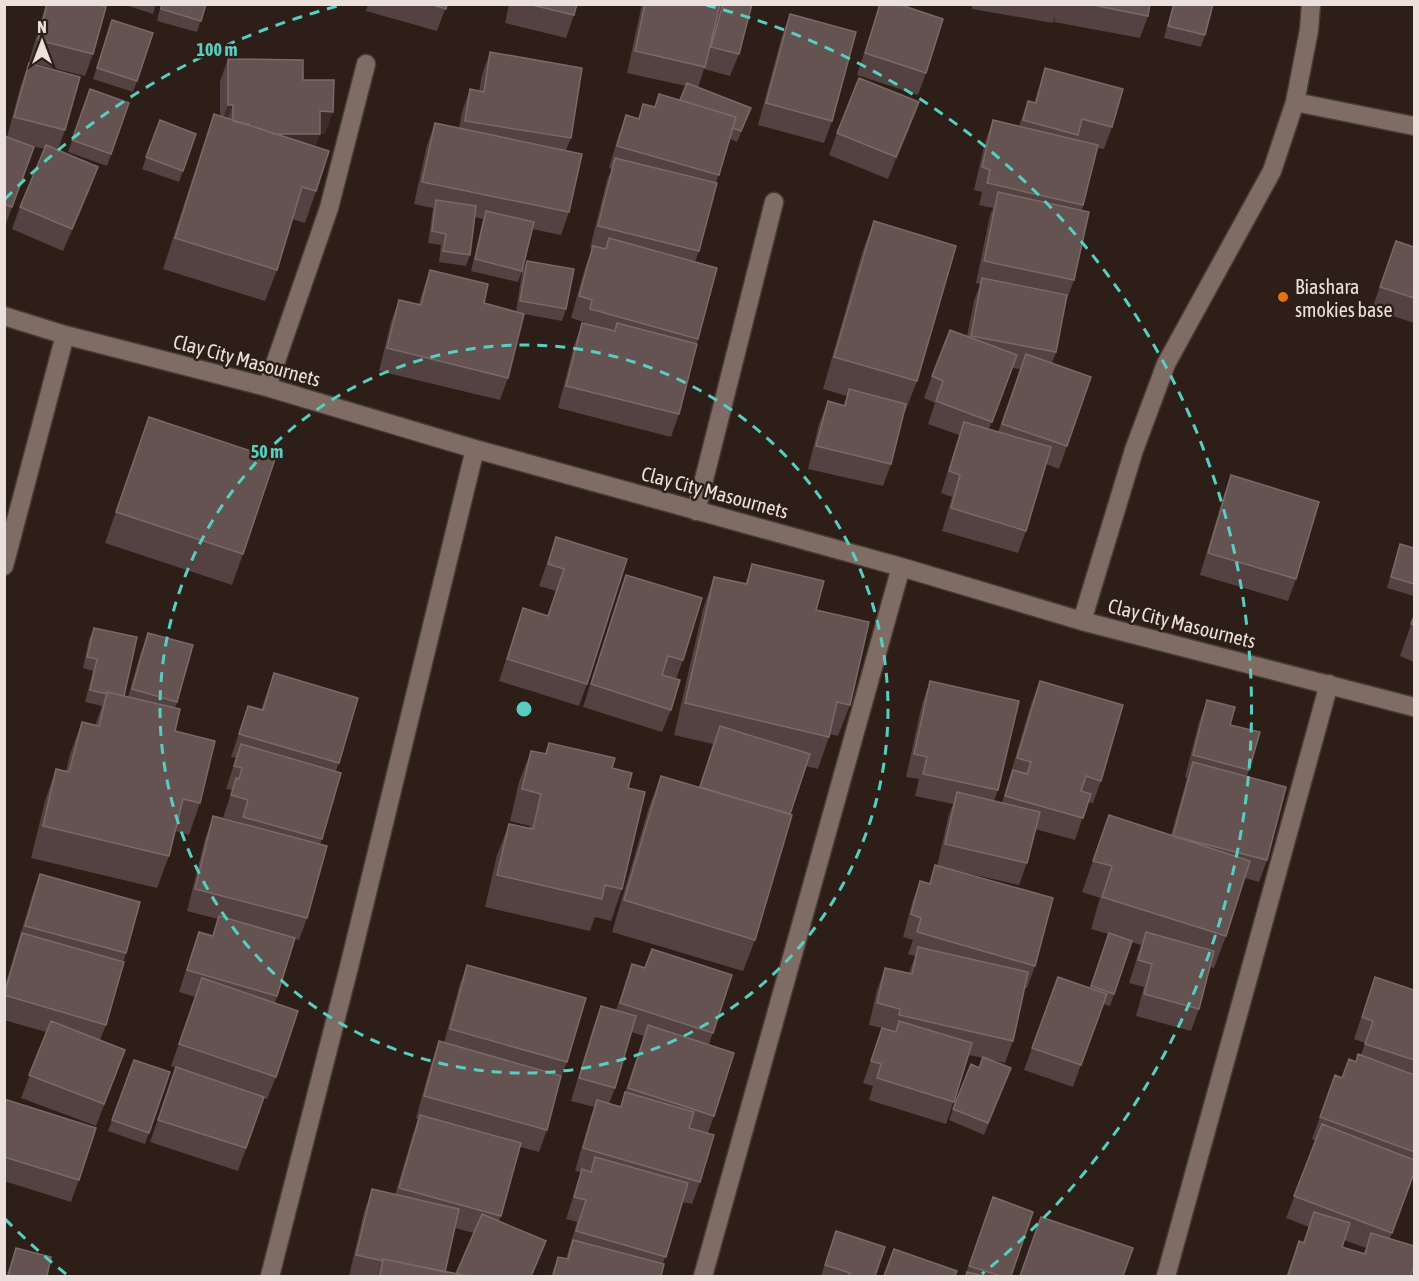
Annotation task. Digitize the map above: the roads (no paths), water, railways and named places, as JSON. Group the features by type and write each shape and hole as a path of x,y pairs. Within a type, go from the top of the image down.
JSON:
{"street":[{"path":"1083,621 1134,450 1166,364 1272,171 1294,102 1309,30 1311,4"},
{"path":"267,387 329,208 366,64"},
{"path":"1294,102 1414,126"},
{"path":"696,510 774,202"},
{"name":"Clay City Masournets","path":"4,316 65,335 267,387 476,449 901,567 1083,621 1414,707"},
{"path":"4,566 65,335"},
{"path":"270,1276 352,956 476,449"},
{"path":"703,1276 901,567"},
{"path":"1166,1276 1329,684"}],"place":[{"name":"Biashara smokies base","path":"1283,297"}]}
